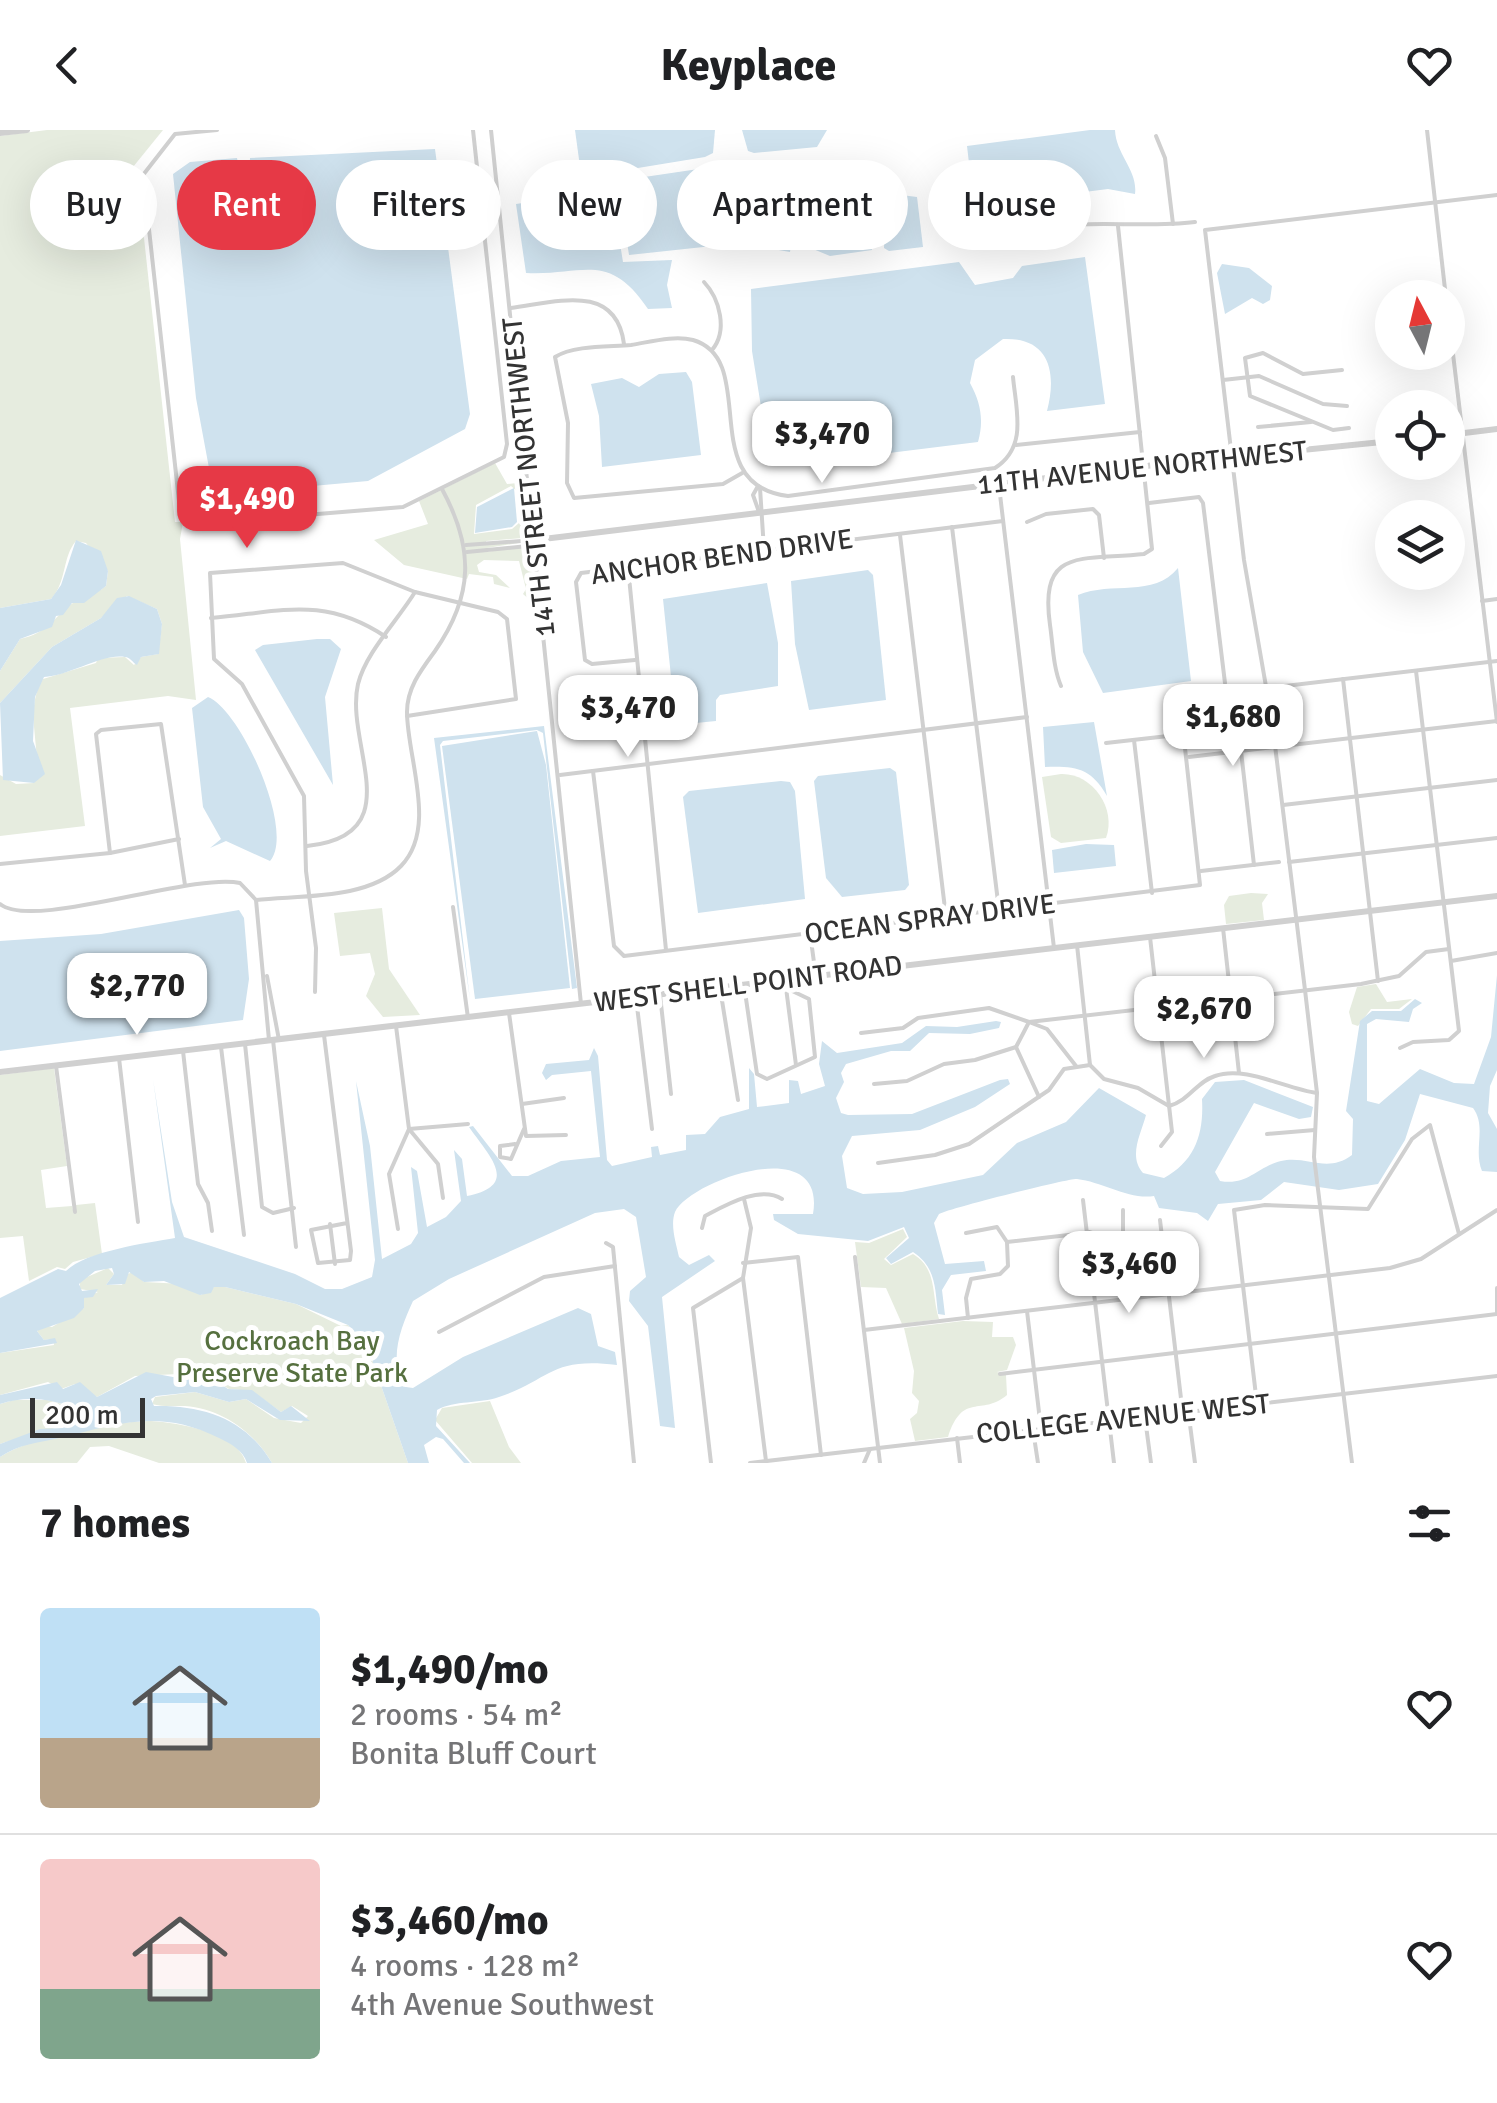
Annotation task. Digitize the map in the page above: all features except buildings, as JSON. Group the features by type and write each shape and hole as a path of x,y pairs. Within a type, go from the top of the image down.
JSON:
{"street":[{"path":"0,133 27,130"},
{"path":"217,130 175,134 143,176 183,517 199,524 404,507 499,461 507,448 472,130"},
{"name":"14TH STREET NORTHWEST","path":"490,130 582,1004"},
{"path":"1427,130 1444,280"},
{"path":"1156,136 1165,158 1173,224"},
{"path":"1352,1463 1314,1157 1317,1092 1306,990 1276,747 1251,614 1204,230 1497,195"},
{"path":"1091,223 1118,226 1196,222"},
{"path":"1061,686 1047,584 1065,564 1149,553 1153,542 1118,226"},
{"path":"704,282 714,293 720,321 720,337 712,350"},
{"path":"511,308 578,300 600,303 620,322 624,346"},
{"path":"744,472 723,484 574,498 567,483 568,423 555,357 686,338 712,350 724,370 731,430 744,472 768,491 801,495 982,473 1002,464 1016,445 1013,377"},
{"path":"1342,370 1303,374 1263,354 1246,356 1250,396 1333,430 1350,428"},
{"path":"1223,380 1259,376 1332,407 1347,406"},
{"path":"1258,427 1311,422"},
{"path":"1465,433 1497,429"},
{"path":"1016,445 1140,432"},
{"name":"11TH AVENUE NORTHWEST","path":"467,549 1145,466 1375,443"},
{"path":"1188,757 1497,721 1494,662 1465,465"},
{"path":"998,484 1054,948"},
{"path":"759,487 764,550"},
{"path":"759,487 753,495 759,512"},
{"path":"256,900 375,884 400,867 412,850 418,816 407,716 415,680 462,602 467,549 442,489"},
{"path":"759,500 768,491"},
{"path":"1149,503 1198,498 1203,503 1225,683"},
{"path":"1027,522 1046,514 1093,509 1099,515 1104,559"},
{"name":"ANCHOR BEND DRIVE","path":"635,660 587,663 576,582 581,573 1003,521"},
{"path":"952,527 999,911"},
{"path":"900,534 946,917"},
{"path":"315,992 316,948 308,894 308,820 300,783 242,684 217,665 208,578 214,570 343,562 415,592 498,612 507,619 516,698 407,716"},
{"path":"628,567 666,950"},
{"path":"307,846 348,834 365,811 367,793 357,689 415,592"},
{"path":"1482,601 1497,599"},
{"path":"210,618 332,610 352,616 386,638"},
{"path":"1266,689 1494,662"},
{"path":"1400,1048 1458,1036 1416,671"},
{"path":"1343,680 1378,981"},
{"path":"559,775 1027,717"},
{"path":"110,852 96,740 101,730 156,722 165,729 186,886"},
{"path":"1106,744 1180,735 1188,757 1201,871 1279,862"},
{"path":"1134,740 1152,893"},
{"path":"1241,751 1254,864"},
{"name":"OCEAN SPRAY DRIVE","path":"593,771 615,952 624,956 1195,888 1202,881 1201,871"},
{"path":"1283,805 1497,780"},
{"path":"1289,862 1497,838"},
{"path":"0,864 110,852 179,839"},
{"path":"0,904 8,910 70,906 186,886 237,882 249,888 256,900 296,1246"},
{"name":"WEST SHELL POINT ROAD","path":"0,1072 660,994 786,984 816,976 1497,896"},
{"path":"453,908 468,1018"},
{"path":"1223,928 1239,1073"},
{"path":"810,933 816,976"},
{"path":"1150,937 1172,1132 1162,1146"},
{"path":"1077,945 1090,1065 1104,1079 1138,1088 1169,1106 1185,1102 1212,1076 1239,1073 1317,1092"},
{"path":"1028,1022 1378,981 1409,972 1426,952 1449,950"},
{"path":"1451,961 1497,953"},
{"path":"265,972 274,1040"},
{"path":"744,985 756,1074 768,1080 814,1058 809,999 786,984"},
{"path":"786,984 796,1066"},
{"path":"720,988 738,1100"},
{"path":"660,994 672,1094"},
{"path":"636,998 652,1129"},
{"path":"860,1033 903,1028 918,1018 989,1008 1046,1029 1076,1066"},
{"path":"508,1013 524,1129 532,1139 566,1134"},
{"path":"874,1084 907,1081 944,1064 975,1060 1016,1047 1028,1022"},
{"path":"396,1026 409,1129 389,1174 398,1229"},
{"path":"324,1034 347,1222 350,1260 318,1263 312,1230 347,1222"},
{"path":"245,1044 262,1207 273,1213 294,1208"},
{"path":"222,1046 244,1235"},
{"path":"1016,1047 1039,1098"},
{"path":"183,1051 198,1184 208,1204 212,1231"},
{"path":"118,1058 138,1222"},
{"path":"878,1163 953,1151 1039,1098 1064,1069 1090,1065"},
{"path":"56,1066 75,1212"},
{"path":"522,1104 564,1098"},
{"path":"409,1129 468,1124"},
{"path":"1257,1404 1234,1210 1265,1205 1368,1209 1412,1140 1430,1125 1460,1234"},
{"path":"409,1129 438,1164 442,1198"},
{"path":"515,1144 500,1146 500,1157 511,1159 524,1129"},
{"path":"1267,1134 1315,1130"},
{"path":"702,1228 705,1216 744,1199 772,1194 782,1199"},
{"path":"744,1199 751,1228 743,1278 766,1461"},
{"path":"1084,1200 1114,1463"},
{"path":"1006,1242 1088,1233 1124,1243 1123,1210"},
{"path":"864,1330 1406,1265 1497,1210"},
{"path":"1160,1220 1184,1412 1189,1417 1196,1463"},
{"path":"330,1224 335,1264"},
{"path":"966,1233 997,1227 1006,1242 1006,1271 971,1279 966,1298 968,1318"},
{"path":"606,1243 613,1247 634,1463"},
{"path":"743,1263 798,1256 821,1455"},
{"path":"856,1257 880,1463"},
{"path":"438,1332 544,1277 615,1266"},
{"path":"710,1463 693,1308 743,1278"},
{"path":"1000,1374 1497,1314 1497,1288"},
{"path":"1027,1312 1041,1429"},
{"name":"COLLEGE AVENUE WEST","path":"750,1463 1497,1376"},
{"path":"1145,1417 1151,1463"},
{"path":"1033,1430 1038,1463"},
{"path":"957,1438 960,1463"},
{"path":"864,1463 871,1449"},
{"path":"807,1463 811,1456"}],"green space":[{"path":"47,130 163,130 139,160 30,160 30,250 145,250 175,522 183,522 180,539 196,700 168,696 70,708 85,826 0,836 0,775 16,784 34,783 34,705 43,679 96,663 98,658 125,657 134,665 141,657 158,654 162,624 157,609 127,596 101,618 52,647 0,703 0,671 20,639 43,630 70,605 106,586 108,571 86,543 76,541 51,599 0,608 0,136"},
{"path":"495,463 507,484 527,482 533,537 486,544 531,541 487,548 487,552 534,544 539,600 531,601 523,594 526,589 519,561 484,560 477,565 479,572 496,575 510,588 494,584 493,577 469,574 467,579 404,565 374,540 428,524 419,501","holes":["511,486 518,492 519,523 512,529 474,534 476,505"]},
{"path":"1061,774 1083,779 1099,794 1108,815 1106,838 1061,843 1051,837 1042,777"},
{"path":"1268,894 1262,903 1264,920 1226,924 1224,905 1229,896"},
{"path":"382,908 389,969 420,1015 383,1017 366,996 375,974 370,953 340,956 334,913"},
{"path":"1376,984 1387,1002 1412,999 1399,1009 1371,1009 1358,1026 1352,1024 1349,1012 1357,987"},
{"path":"54,1068 67,1166 41,1170 46,1208 72,1206 74,1214 76,1205 95,1203 102,1254 73,1262 65,1269 57,1267 29,1281 23,1236 0,1238 0,1075"},
{"path":"903,1229 907,1237 884,1259 891,1265 913,1254 921,1260 930,1275 939,1319 902,1324 886,1288 861,1287 855,1242 869,1243"},
{"name":"Cockroach Bay Preserve State Park","path":"108,1268 114,1274 106,1285 122,1285 127,1274 134,1272 144,1282 183,1284 201,1295 214,1287 225,1287 296,1304 341,1326 348,1325 368,1348 408,1463 272,1463 246,1432 224,1417 198,1408 152,1404 155,1397 195,1392 229,1402 246,1399 274,1418 301,1423 308,1416 292,1406 281,1412 252,1391 229,1389 201,1373 135,1376 97,1397 75,1384 61,1389 48,1382 0,1395 0,1353 54,1345 53,1339 44,1340 37,1331 44,1325 52,1327 84,1308 84,1298 98,1292 80,1289 80,1280"},
{"path":"963,1321 993,1322 992,1337 1013,1337 1016,1345 1007,1370 997,1372 1006,1375 1007,1395 966,1409 948,1437 915,1441 910,1419 917,1413 919,1401 912,1393 914,1371 904,1328"},
{"path":"47,1400 70,1406 74,1419 0,1444 0,1404"},
{"path":"490,1401 509,1447 521,1463 472,1463 435,1420 442,1408"},
{"name":"Cockroach Bay Preserve State Park","path":"151,1421 191,1427 220,1437 241,1452 246,1463 159,1463 109,1446 90,1447 77,1463 0,1463 0,1457 14,1449 51,1436"}],"water":[{"path":"575,130 715,130 713,153 705,157 657,165 657,160 579,160"},
{"path":"742,130 827,130 817,147 754,153 748,151"},
{"path":"1115,130 1133,177 1135,194 1108,189 1091,191 1091,160 969,160 967,146"},
{"path":"435,149 436,160 336,160 336,250 448,250 470,414 465,429 368,481 214,495 196,398 181,250 316,250 316,160 250,158"},
{"path":"177,171 177,213 173,174"},
{"path":"677,172 677,250 629,255 628,250 657,250 657,175"},
{"path":"908,196 917,197 923,247 908,249"},
{"path":"521,203 521,238 516,204"},
{"path":"523,250 621,250 623,262 672,260 667,285 672,308 648,309 634,291 607,272 526,273"},
{"path":"816,250 872,250 830,256"},
{"path":"1085,257 1105,404 1047,411 1051,383 1046,360 1031,344 1003,339 975,360 970,383 980,412 978,442 800,464 776,460 768,450 752,351 751,289 959,262 975,285 1013,278 1022,266"},
{"path":"1222,264 1249,268 1272,286 1270,300 1263,304 1252,298 1225,314 1217,273"},
{"path":"686,372 692,382 701,455 602,467 599,416 591,384 622,378 639,387 659,374"},
{"path":"514,488 517,522 512,527 475,533 477,507"},
{"path":"76,540 101,551 108,571 106,586 84,603 72,603 63,615 56,616 52,627 20,639 0,671 0,608 51,599 61,585"},
{"path":"1178,568 1191,681 1103,693 1083,652 1078,595 1157,583"},
{"path":"868,570 873,575 886,700 809,710 795,644 791,581"},
{"path":"767,583 778,643 778,686 720,695 716,700 716,721 676,725 663,599"},
{"path":"129,596 157,609 162,624 159,654 141,657 137,665 127,657 116,657 44,677 35,697 33,741 45,774 34,783 3,780 0,703 52,647 101,618 117,598"},
{"path":"330,639 341,649 325,697 333,785 255,650 263,645"},
{"path":"208,697 235,723 261,772 276,824 276,846 270,861 226,841 210,848 221,839 203,807 192,708"},
{"path":"1094,722 1107,796 1089,774 1066,767 1045,767 1043,727"},
{"path":"544,726 577,988 572,989 543,733 537,730 443,741 440,745 470,1000 434,738"},
{"path":"537,731 546,765 570,988 475,999 442,746"},
{"path":"890,768 896,772 909,885 905,890 842,897 826,878 814,781 818,776"},
{"path":"790,782 795,791 805,899 698,913 683,797 689,791"},
{"path":"1086,844 1114,845 1116,866 1054,873 1052,850"},
{"path":"239,910 244,918 249,979 243,1020 0,1051 0,941 101,934"},
{"path":"1497,975 1497,1070 1490,1086 1488,1113 1497,1129 1497,1172 1482,1171 1479,1123 1473,1108 1420,1094 1405,1140 1378,1184 1339,1190 1284,1182 1261,1200 1218,1204 1208,1221 1197,1213 1159,1208 1154,1196 1135,1195 1077,1179 1008,1194 939,1214 934,1223 945,1264 984,1261 986,1271 951,1275 942,1290 945,1315 938,1314 933,1279 921,1258 913,1252 891,1264 886,1258 909,1238 904,1227 868,1241 798,1234 774,1220 773,1214 813,1214 812,1189 799,1174 779,1169 754,1170 704,1188 675,1212 674,1234 679,1257 689,1265 709,1255 715,1261 662,1297 675,1428 660,1426 648,1326 629,1301 630,1291 646,1277 636,1217 624,1209 595,1213 449,1279 413,1301 397,1356 397,1367 406,1387 413,1388 463,1357 578,1308 591,1314 598,1346 615,1352 617,1365 564,1367 499,1397 437,1410 436,1426 470,1463 464,1463 443,1439 436,1437 424,1445 429,1463 408,1463 368,1348 348,1325 296,1304 225,1287 214,1287 211,1293 200,1295 164,1281 144,1282 129,1272 125,1284 106,1285 114,1274 112,1268 95,1271 79,1284 82,1291 98,1289 93,1297 84,1298 84,1308 74,1318 37,1331 44,1340 55,1338 57,1343 0,1353 0,1298 58,1269 66,1271 102,1253 175,1238 153,1079 172,1202 184,1237 295,1274 325,1289 342,1289 372,1277 375,1260 356,1081 370,1146 382,1259 411,1244 418,1233 411,1167 417,1171 427,1227 446,1217 461,1201 454,1150 462,1159 467,1196 493,1185 496,1168 469,1127 473,1126 512,1176 528,1176 561,1161 600,1157 591,1071 552,1075 546,1080 542,1073 546,1064 589,1060 594,1048 598,1056 607,1160 612,1166 652,1157 651,1147 658,1146 660,1155 686,1150 686,1135 705,1134 720,1117 749,1109 749,1068 754,1074 757,1107 789,1103 789,1080 798,1081 801,1094 825,1086 819,1064 822,1041 837,1053 902,1043 926,1026 1001,1022 999,1028 970,1034 929,1033 910,1051 891,1051 846,1064 841,1073 844,1082 836,1098 841,1113 848,1115 912,1114 1000,1080 1008,1079 1010,1084 975,1107 920,1130 852,1136 842,1156 847,1188 863,1194 902,1192 983,1175 1017,1143 1066,1122 1099,1088 1146,1115 1136,1159 1143,1173 1164,1178 1190,1155 1199,1135 1202,1099 1215,1082 1244,1080 1313,1107 1311,1117 1299,1119 1254,1103 1215,1172 1220,1181 1230,1182 1281,1161 1325,1164 1352,1155 1353,1119 1346,1111 1360,1021 1372,1011 1401,1011 1415,999 1422,1003 1413,1009 1409,1022 1376,1019 1367,1024 1367,1101 1379,1104 1420,1069 1454,1083 1474,1084 1491,1037"},
{"path":"146,1372 173,1377 206,1374 228,1389 252,1390 281,1412 291,1406 310,1421 280,1420 246,1399 229,1402 195,1392 156,1396 151,1399 154,1406 190,1408 236,1425 250,1435 272,1463 247,1463 240,1451 219,1438 177,1423 158,1421 100,1428 21,1447 0,1457 0,1444 40,1429 63,1428 75,1416 73,1408 46,1400 0,1404 0,1395 57,1382 63,1389 80,1382 97,1397"}]}
